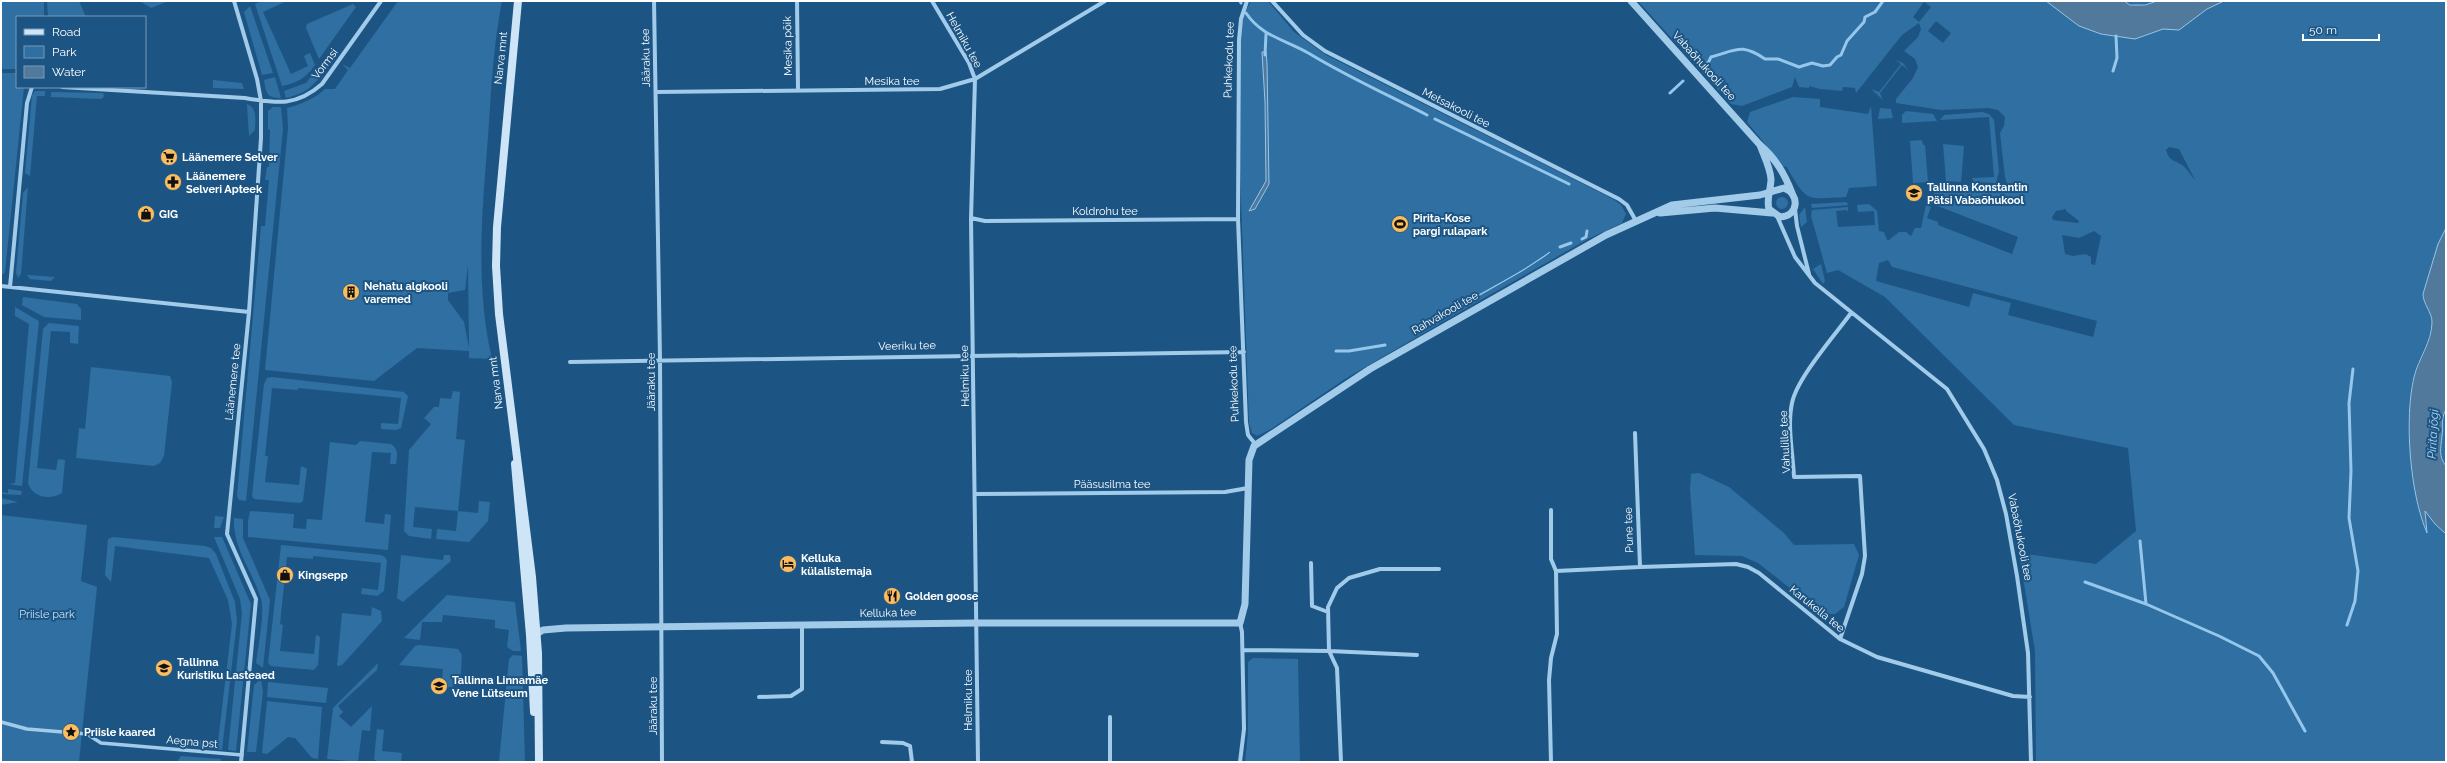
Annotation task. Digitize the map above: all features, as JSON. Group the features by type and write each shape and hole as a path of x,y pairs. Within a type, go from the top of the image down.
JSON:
{"main road":[{"name":"Narva mnt","path":"518,1 497,227 496,266 499,314 525,508 537,633 538,762"},
{"path":"514,433 538,762"}],"street":[{"name":"Läänemere tee","path":"234,1 258,79 261,101 261,138 249,312 227,534 256,599 241,762"},
{"name":"Vormsi","path":"76,88 261,101 284,102 299,100 310,95 322,84 382,1"},
{"name":"Jääraku tee","path":"654,1 660,359 662,762"},
{"name":"Mesika põik","path":"797,1 798,90"},
{"name":"Helmiku tee","path":"932,1 969,63 975,79 971,218 976,494 975,559 978,762"},
{"name":"Mesika tee","path":"656,92 940,89 975,79 1105,1"},
{"name":"Puhkekodu tee","path":"1247,1 1241,19 1239,40 1238,219 1247,427 1249,436 1256,444"},
{"name":"Metsakooli tee","path":"1272,1 1298,31 1325,51 1623,202 1636,221"},
{"name":"Vabaõhukooli tee","path":"1631,1 1760,146 1778,164 1792,193"},
{"path":"10,288 27,103 32,88"},
{"name":"Vabaõhukooli tee","path":"1760,146 1770,172 1771,193"},
{"path":"1779,189 1792,193 1796,200 1795,208 1788,216 1774,214 1768,205 1771,193 1779,189"},
{"name":"Rahvakooli tee","path":"1256,444 1370,369 1573,253 1636,221 1682,203 1771,193"},
{"name":"Rahvakooli tee","path":"1654,214 1708,208 1774,214"},
{"name":"Vabaõhukooli tee","path":"1795,208 1797,226 1809,275"},
{"name":"Vabaõhukooli tee","path":"1774,214 1795,257 1814,283 1947,389 1984,449 1999,487 2013,551 2028,653 2032,762"},
{"name":"Koldrohu tee","path":"971,218 985,221 1238,219"},
{"path":"1,286 249,312"},
{"name":"Vahulille tee","path":"1840,639 1862,574 1865,556 1860,476 1794,477 1791,421 1792,402 1804,378 1851,313"},
{"name":"Veeriku tee","path":"570,362 660,359 974,354 1244,352"},
{"name":"Pune tee","path":"1556,571 1640,567 1635,433"},
{"path":"1240,762 1244,729 1243,650 1240,623 1244,604 1249,456 1256,444"},
{"name":"Pääsusilma tee","path":"976,494 1217,492 1248,488"},
{"path":"1550,510 1551,559 1556,571 1557,634 1551,658 1551,762"},
{"path":"1311,563 1312,606 1328,612"},
{"name":"Karukella tee","path":"1640,567 1736,564 1748,567 1759,573 1840,639 1877,657 2013,696 2030,697"},
{"path":"1341,762 1337,668 1329,651 1328,612 1328,607 1337,588 1349,578 1380,569 1439,569"},
{"name":"Kelluka tee","path":"537,633 542,630 566,628 977,623 1240,623"},
{"path":"759,697 791,696 802,689 802,626"},
{"path":"530,640 537,633"},
{"path":"1243,650 1329,651 1417,655"},
{"path":"1110,717 1110,762"},
{"name":"Aegna pst","path":"1,722 27,729 87,734 100,743 242,755"},
{"path":"882,742 903,743 910,746 912,762"}],"green space":[{"path":"1,1 44,1 44,16 16,16 16,69 1,69"},
{"path":"47,1 79,1 86,16 48,16"},
{"path":"139,1 169,1 151,8"},
{"path":"261,1 287,1 263,12 291,74 308,66 304,56 310,53 315,65 305,77 282,86 255,4"},
{"path":"398,1 502,1 496,35 493,69 481,249 483,304 492,359 469,358 469,351 417,348 374,381 265,370 288,128 287,108 308,101 325,89 335,89 348,70 342,64 350,68","holes":["468,265 469,348 464,322 448,300 448,293 465,290"]},
{"path":"1251,1 1268,1 1294,32 1326,55 1613,199 1621,205 1626,214 1622,223 1588,239 1451,317 1345,379 1271,429 1257,436 1252,433 1249,423 1240,171 1241,27 1246,10"},
{"path":"1638,1 2046,1 2079,26 2101,34 2135,39 2163,29 2179,29 2207,9 2224,1 2446,1 2446,228 2438,244 2423,294 2424,301 2432,318 2432,322 2427,343 2413,378 2410,395 2409,435 2412,477 2420,516 2426,532 2425,511 2435,524 2446,534 2446,762 2036,762 2035,651 2019,553 2096,564 2136,531 2128,448 2014,425 1885,297 1838,270 1827,273 1811,216 1812,210 1848,207 1848,213 1847,210 1836,211 1838,227 1875,225 1874,211 1858,212 1857,205 1869,204 1877,211 1879,231 1884,232 1887,240 1889,240 1899,232 1906,232 1911,236 1915,228 1921,228 1926,205 1931,207 1927,218 1938,222 1938,225 2012,254 2018,237 1927,202 1928,196 1933,197 1934,193 1930,191 1938,188 1981,186 2009,189 2005,177 2000,133 2004,126 2005,117 1998,110 1988,108 1941,110 1896,103 1896,99 1913,78 1918,67 1915,59 1904,51 1918,37 1921,29 1919,23 1902,35 1856,93 1855,88 1843,87 1842,91 1820,89 1809,86 1809,88 1799,87 1795,77 1792,87 1742,106 1731,104","holes":["1924,2 1931,7 1919,22 1913,17","1936,21 1951,33 1943,43 1928,31","2169,147 2179,149 2195,180 2184,166 2172,160 2166,150","2066,209 2066,211 2079,221 2078,223 2053,220 2052,217 2056,211","2094,231 2101,236 2095,265 2091,264 2091,257 2086,254 2073,256 2065,254 2062,235 2079,238","1888,260 1892,267 2097,321 2093,337 2008,315 2011,303 1973,293 1969,307 1876,281 1879,263"]},
{"path":"2124,1 2157,1 2136,5"},
{"path":"353,4 356,7 319,59 306,28 307,24"},
{"path":"250,6 273,73 262,75 244,12"},
{"path":"1895,60 1903,63 1908,70 1902,65 1880,93 1883,100 1871,89 1879,92 1901,64"},
{"path":"318,68 324,72 312,86 303,92 286,98 284,91 306,83"},
{"path":"1,73 16,73 16,88 24,88 5,272 1,277"},
{"path":"275,77 281,98 270,96 266,88 264,80"},
{"path":"213,80 242,83 244,89 213,88"},
{"path":"35,91 45,91 45,96 37,96 30,176 25,173 32,95"},
{"path":"51,92 103,93 104,96 102,99 51,97"},
{"path":"1793,97 1820,99 1820,107 1868,114 1871,106 1877,186 1849,188 1846,197 1814,198 1804,193 1786,166 1784,167 1747,122 1750,112"},
{"path":"247,104 253,108 255,119 255,130 249,136"},
{"path":"273,107 281,107 283,129 246,501 239,500 237,496 261,226 265,226 269,180 265,180 267,167 269,167 270,130 268,129 268,111"},
{"path":"1880,108 1891,109 1893,118 1878,119"},
{"path":"1906,111 1933,114 1937,121 1902,123 1902,115"},
{"path":"1982,112 1989,114 1994,120 1999,172 1996,183 1974,182 1972,178 1994,177 1989,117 1940,120 1944,115"},
{"path":"1922,140 1923,145 1925,145 1928,182 1913,183 1910,141"},
{"path":"1943,144 1964,146 1961,182 1946,181"},
{"path":"28,187 21,274 18,278 16,273 23,193"},
{"path":"1780,197 1784,197 1788,203 1784,209 1780,209 1776,205 1776,201"},
{"path":"1846,202 1849,205 1812,208 1811,204"},
{"path":"1805,207 1807,222 1801,227 1799,215"},
{"path":"1821,264 1825,281 1823,284 1813,269"},
{"path":"26,274 55,277 51,281 30,279"},
{"path":"23,297 77,304 81,309 81,320 44,317 22,305"},
{"path":"15,307 39,321 22,486 9,484 15,483 29,324 15,316"},
{"path":"49,323 79,326 78,344 70,343 70,332 51,331 37,468 56,470 58,459 65,460 62,493 52,497 42,496 33,492 28,483 43,329"},
{"path":"91,367 170,376 172,382 164,456 160,463 154,466 76,458 79,428 85,429"},
{"path":"272,377 404,392 408,396 401,428 396,430 381,429 381,423 398,424 401,398 298,388 298,390 272,388 265,456 268,456 265,482 299,485 301,466 307,469 303,501 300,503 254,499 252,496 264,384 267,378"},
{"path":"453,391 460,392 456,439 465,440 458,511 415,507 413,527 432,529 431,539 409,536 404,531 409,450 431,424 424,418 434,407 439,407 440,398 451,399"},
{"path":"2446,409 2446,466 2443,462 2441,452 2443,420"},
{"path":"360,441 391,444 396,450 396,464 390,464 391,453 372,452 365,522 384,524 385,514 391,515 388,550 248,537 248,521 250,511 294,514 293,528 306,529 307,519 322,520 330,442 356,445"},
{"path":"1699,473 1729,487 1784,533 1794,545 1854,544 1859,555 1844,607 1835,614 1823,614 1758,563 1742,556 1695,555 1690,489 1691,474"},
{"path":"8,489 22,491 21,495 1,494 1,492 8,493"},
{"path":"1,498 18,502 1,505"},
{"path":"479,501 490,502 488,521 469,542 436,539 437,529 456,531 458,511 478,513"},
{"name":"Priisle park","path":"1,515 87,525 81,581 97,587 79,762 1,762"},
{"path":"215,516 224,517 220,528 214,528"},
{"path":"234,518 243,519 243,538 270,600 263,668 256,663 262,621 261,599 240,550"},
{"path":"113,537 205,546 211,548 216,554 235,602 237,621 222,750 182,746 179,743 178,738 218,742 232,624 228,600 209,558 115,546 111,582 105,575 108,539"},
{"path":"214,537 222,537 251,604 236,751 228,750 242,613 240,599"},
{"path":"281,545 381,555 385,557 387,561 384,591 377,596 361,594 362,588 378,590 381,563 313,556 313,559 287,557 280,624 283,625 280,651 314,654 316,635 320,637 318,665 314,670 271,666 268,663"},
{"path":"401,555 443,560 444,555 450,555 451,561 403,602 397,598"},
{"path":"447,595 515,602 521,651 513,651 507,647 509,630 495,628 495,620 443,615 442,622 422,622 420,640 404,638"},
{"path":"372,607 381,611 382,621 342,665 337,666 342,613 371,616"},
{"path":"420,645 458,649 462,655 461,674 458,683 454,686 441,687 443,669 399,665 415,646"},
{"path":"513,655 522,656 525,762 499,762 509,659"},
{"path":"1253,658 1298,659 1300,762 1245,762 1248,733 1248,662"},
{"path":"378,663 377,670 338,706 343,712 339,716 351,727 372,706 370,731 362,730 358,762 327,759 333,708"},
{"path":"261,679 263,692 256,752 247,752 254,685"},
{"path":"268,682 328,688 326,703 267,697"},
{"path":"267,701 322,707 318,759 312,758 295,738 288,737 267,754 262,753"},
{"path":"377,729 384,730 382,751 402,753 401,762 377,762 374,759"},
{"path":"181,756 221,759 221,762 177,762"}],"water":[{"path":"2046,1 2124,1 2130,5 2145,5 2157,1 2224,1 2207,9 2179,30 2163,29 2135,39 2101,34 2079,26"},
{"path":"1262,52 1266,52 1267,63 1269,184 1255,209 1249,211 1266,181 1265,102"},
{"name":"Pirita jõgi","path":"2446,228 2446,409 2443,420 2441,452 2443,462 2446,466 2446,534 2435,524 2425,511 2427,533 2421,517 2416,498 2410,456 2409,414 2414,377 2430,336 2432,322 2432,318 2423,298 2423,294 2438,244"},
{"path":"1511,277 1441,317 1417,329"}],"waterway":[{"path":"1699,66 1708,63 1711,57 1739,49 1750,51 1765,59 1778,59 1799,67 1812,63 1823,66 1830,65 1837,57 1841,55 1847,41 1864,22 1865,17 1875,12 1883,1"},
{"path":"1246,13 1252,21 1267,33 1301,49 1353,78 1427,115"},
{"path":"1265,55 1266,34"},
{"path":"2113,71 2117,58 2116,36"},
{"path":"1670,93 1683,81"},
{"path":"1435,119 1569,184"},
{"path":"1582,239 1586,237 1587,231"},
{"path":"1560,247 1571,243"},
{"path":"1336,351 1349,351 1385,345"},
{"path":"2347,625 2355,601 2358,571 2349,518 2351,471 2349,403 2353,369"},
{"path":"2140,541 2146,604"},
{"path":"2085,582 2146,604 2219,636 2259,656 2273,673 2305,731"}],"place":[{"name":"Läänemere Selver","path":"169,157"},
{"name":"Läänemere Selveri Apteek","path":"173,182"},
{"name":"Tallinna Konstantin Pätsi Vabaõhukool","path":"1914,193"},
{"name":"GIG","path":"146,214"},
{"name":"Pirita-Kose pargi rulapark","path":"1400,224"},
{"name":"Nehatu algkooli varemed","path":"351,292"},
{"name":"Kelluka külalistemaja","path":"788,564"},
{"name":"Kingsepp","path":"285,575"},
{"name":"Golden goose","path":"892,596"},
{"name":"Tallinna Kuristiku Lasteaed","path":"164,668"},
{"name":"Tallinna Linnamäe Vene Lütseum","path":"439,686"},
{"name":"Priisle kaared","path":"71,732"}]}
